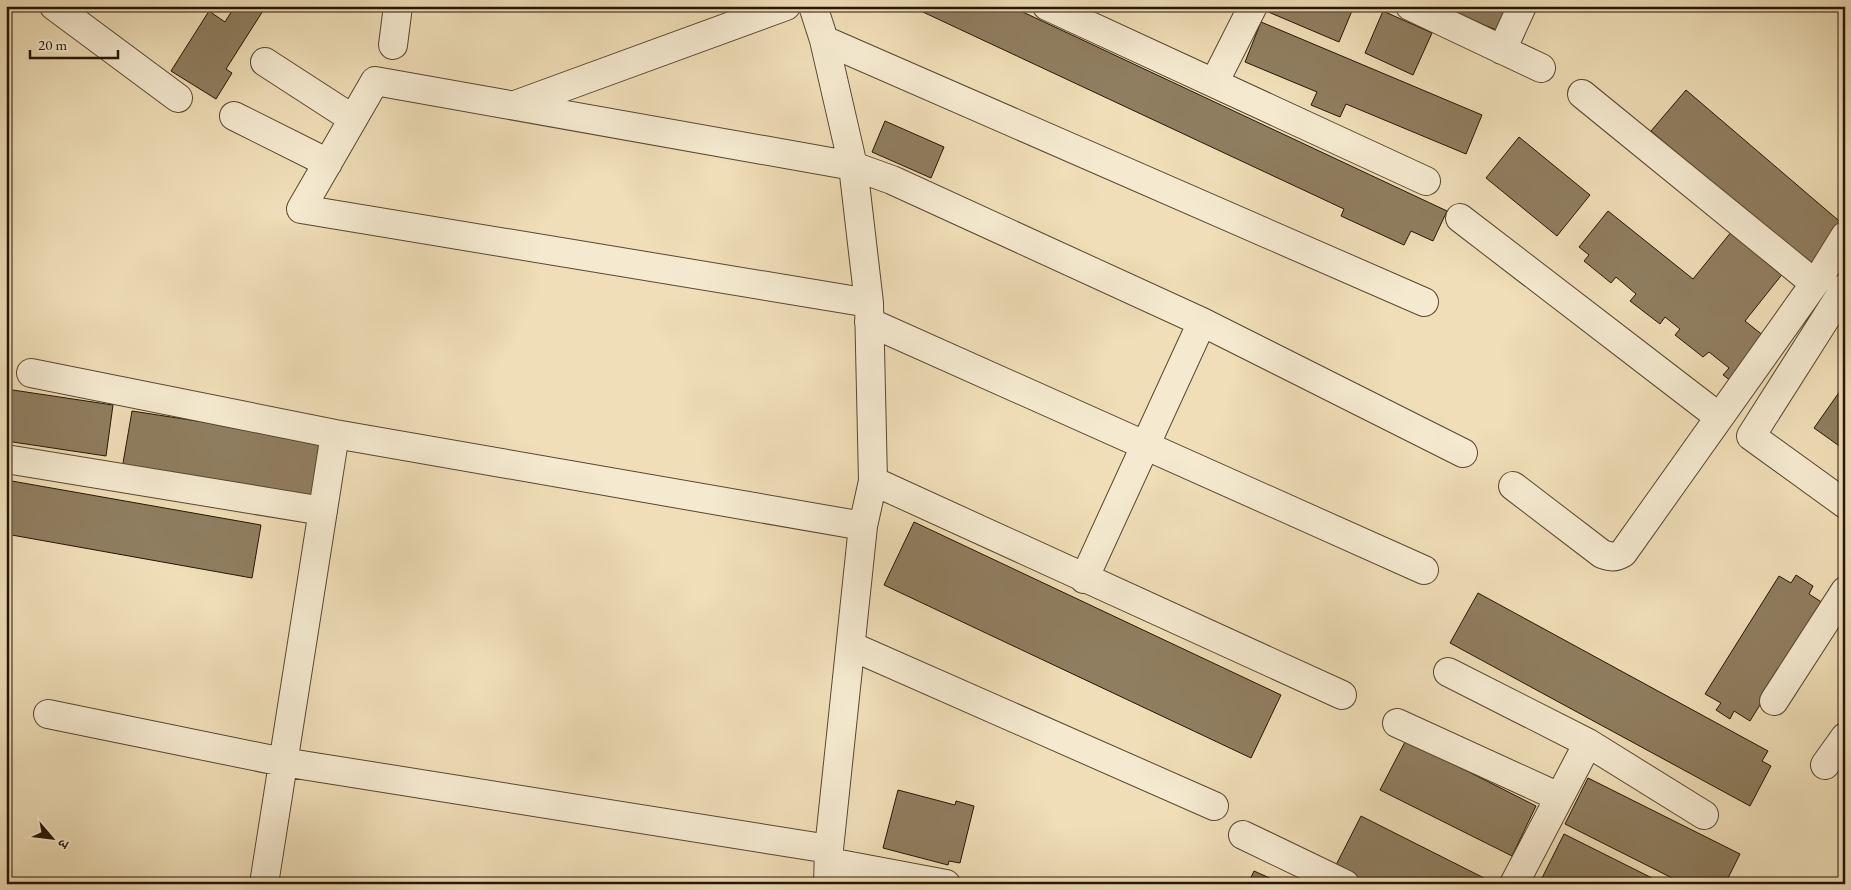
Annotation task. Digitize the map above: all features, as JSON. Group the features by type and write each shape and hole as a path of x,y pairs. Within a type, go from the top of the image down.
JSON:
{"street":[{"path":"54,6 178,98"},
{"path":"393,45 398,6"},
{"path":"514,105 786,6"},
{"path":"813,6 824,40 853,166 869,312 873,482 864,526 850,646 829,865"},
{"path":"1047,6 1092,16 1214,83 1426,182"},
{"path":"1214,83 1253,6"},
{"path":"1410,6 1541,68"},
{"path":"1502,50 1522,6"},
{"path":"824,40 1424,302"},
{"path":"266,62 353,119"},
{"path":"1424,570 1145,446 869,312 301,209 375,81 853,166 892,180 1202,322 1463,452"},
{"path":"1582,94 1814,283"},
{"path":"234,116 328,163"},
{"path":"1460,218 1719,417"},
{"path":"1513,486 1602,554 1616,557 1622,553 1814,283 1845,236"},
{"path":"1845,288 1751,436 1845,504"},
{"path":"1084,579 1202,322"},
{"path":"31,373 335,434 864,526"},
{"path":"264,884 335,434"},
{"path":"6,459 323,511"},
{"path":"873,482 1342,694"},
{"path":"1774,701 1845,591"},
{"path":"850,646 1214,806"},
{"path":"1448,672 1588,743 1704,815"},
{"path":"48,714 283,762 829,865 946,884"},
{"path":"1397,723 1560,797"},
{"path":"1825,765 1845,738"},
{"path":"1514,884 1588,743"},
{"path":"1243,836 1346,884"}],"building":[{"path":"235,6 266,6 226,69 232,73 216,99 171,71 209,11 225,22"},
{"path":"910,6 1010,6 1447,211 1433,241 1411,231 1404,245 1341,216 1344,209"},
{"path":"1268,6 1354,6 1339,42 1266,11"},
{"path":"1440,6 1515,6 1503,33"},
{"path":"1383,11 1432,33 1413,75 1365,53"},
{"path":"1261,22 1482,115 1466,154 1346,104 1340,117 1311,105 1317,92 1245,62"},
{"path":"1686,90 1845,226 1812,268 1651,131"},
{"path":"885,121 944,147 931,178 872,152"},
{"path":"1519,137 1590,195 1557,236 1486,178"},
{"path":"1608,211 1693,279 1732,231 1784,272 1745,321 1769,340 1735,384 1723,375 1729,368 1709,352 1703,357 1675,335 1680,329 1665,317 1660,324 1630,301 1636,294 1616,277 1611,283 1584,261 1589,255 1579,247"},
{"path":"1845,384 1845,450 1814,428"},
{"path":"6,389 113,405 106,456 6,441"},
{"path":"132,411 327,441 318,499 122,469"},
{"path":"6,480 261,525 252,578 6,534"},
{"path":"914,522 1281,695 1251,758 884,585"},
{"path":"1796,575 1813,586 1809,594 1823,603 1750,721 1734,711 1730,719 1716,710 1721,703 1705,694 1779,576 1791,583"},
{"path":"1478,593 1768,751 1762,761 1771,766 1750,806 1450,643"},
{"path":"1406,740 1536,806 1512,856 1380,790"},
{"path":"1588,778 1740,854 1725,884 1684,884 1565,824"},
{"path":"898,790 955,805 956,801 974,806 960,863 949,861 948,865 883,848"},
{"path":"1361,816 1490,881 1489,884 1368,884 1335,867"},
{"path":"1564,834 1664,884 1553,884 1542,878"},
{"path":"1254,871 1283,884 1248,884"}]}
